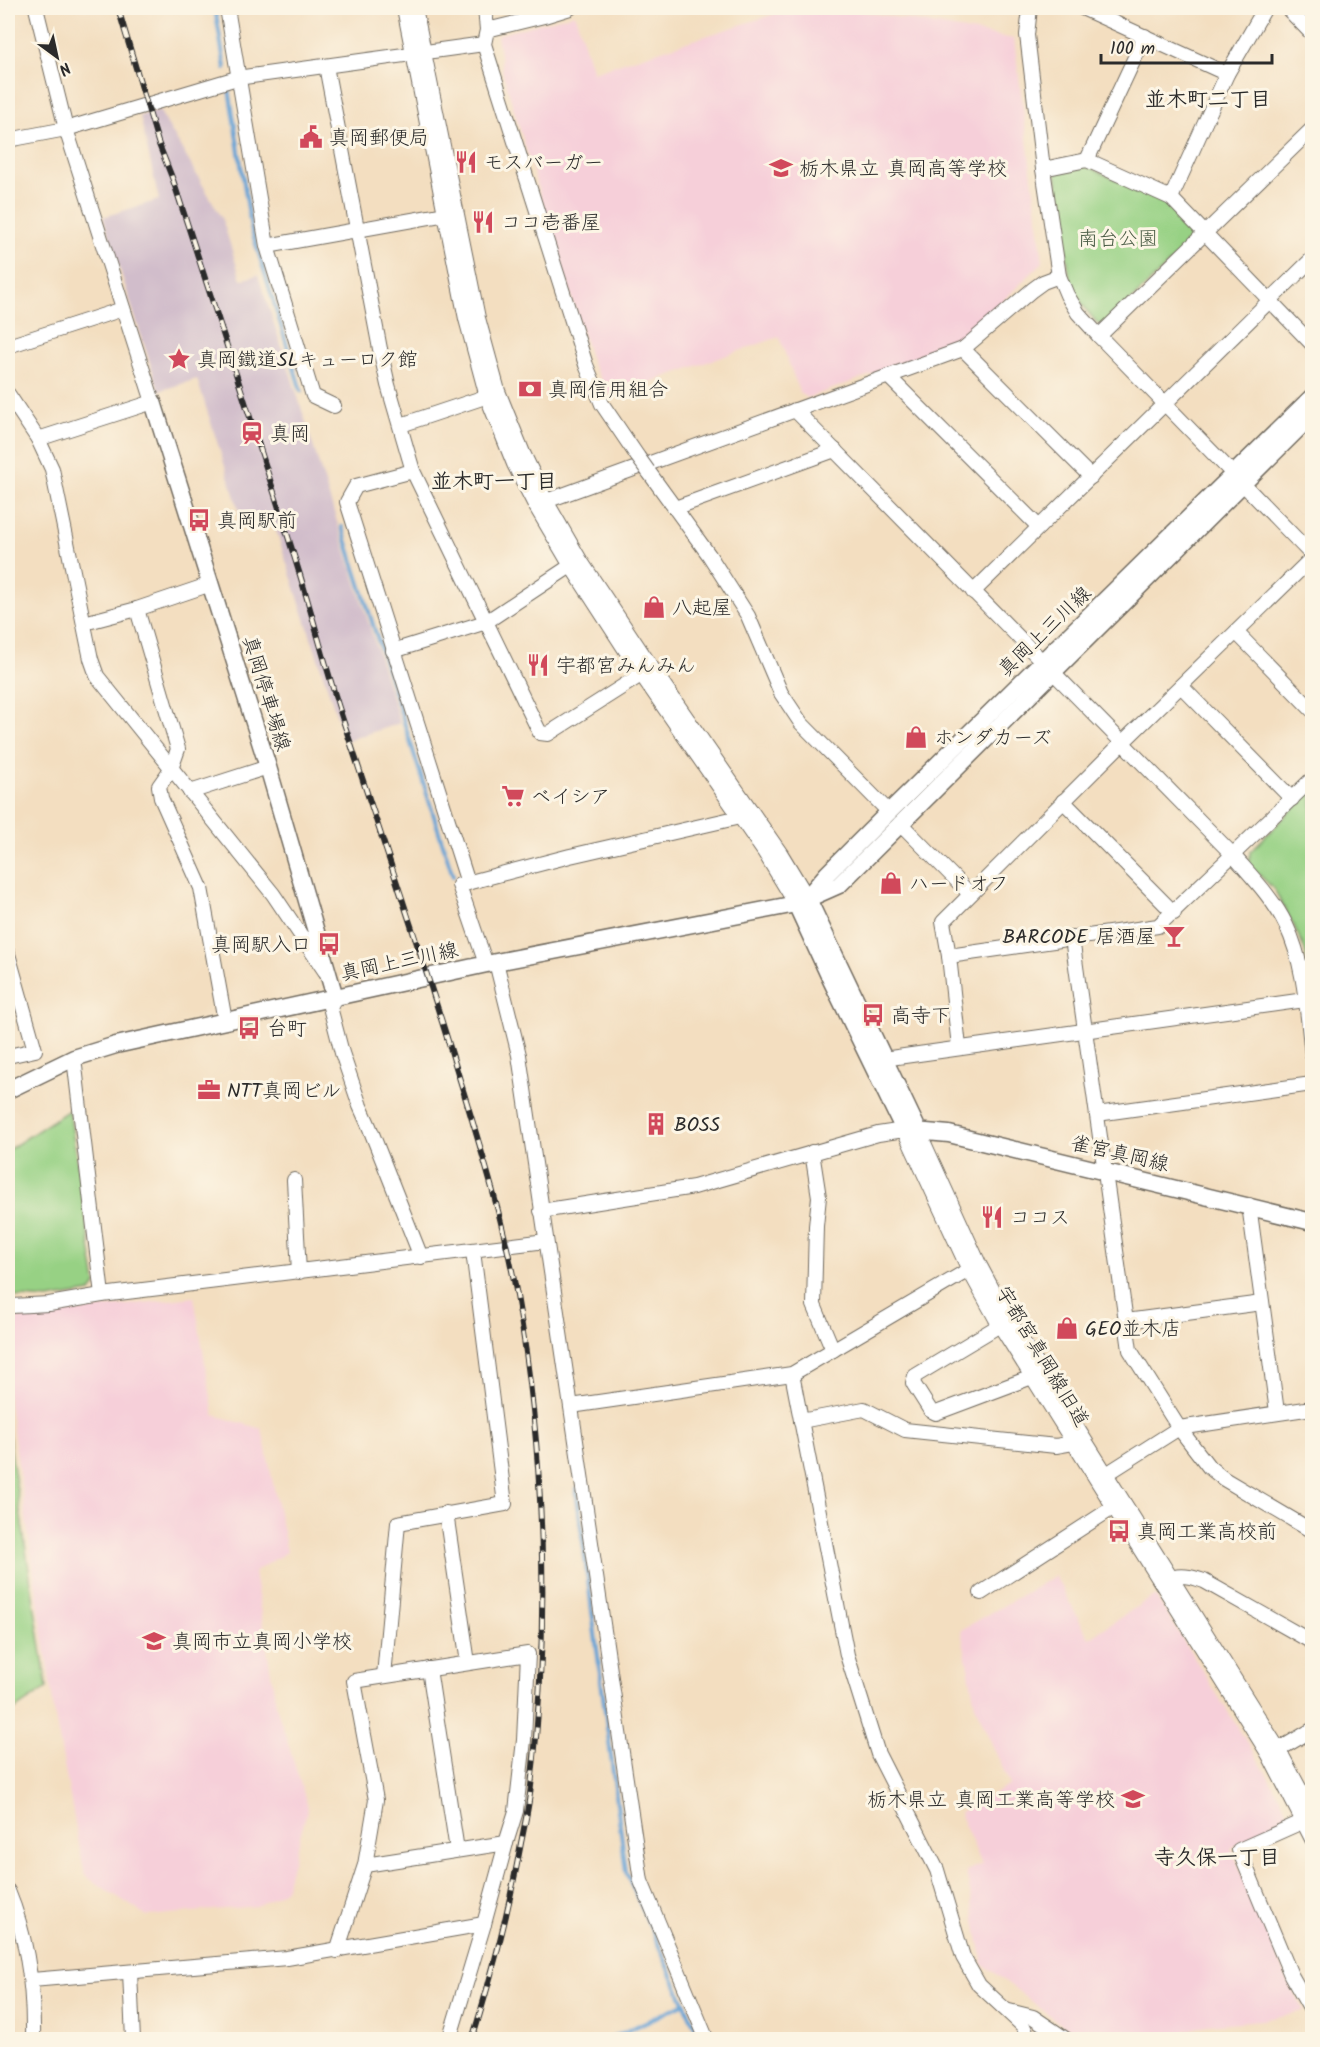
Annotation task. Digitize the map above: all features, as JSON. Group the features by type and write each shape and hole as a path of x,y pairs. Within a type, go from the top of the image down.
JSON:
{"main road":[{"name":"真岡上三川線","path":"8,1090 74,1058 116,1045 491,963 801,901 827,874 895,818 1239,478 1312,397"},
{"name":"真岡停車場線","path":"153,402 268,767 335,997"},
{"name":"真岡上三川線","path":"1239,478 1312,415"},
{"path":"801,901 883,1059 911,1130"},
{"path":"801,901 831,980 911,1130"},
{"name":"雀宮真岡線","path":"911,1130 949,1134 1250,1205 1312,1222"}],"street":[{"path":"38,439 153,402 66,129 40,8"},
{"path":"227,8 267,246 313,396 334,406"},
{"path":"404,8 419,52 478,318 492,394"},
{"path":"415,8 419,52 466,319 492,394 523,453 541,503 576,563 740,817 801,901"},
{"path":"485,8 486,37 586,366 603,404 638,457 709,555 748,616 781,693 801,723 970,894"},
{"path":"8,140 66,129 237,78 419,52 486,37 570,8"},
{"path":"959,1047 943,922 1312,556 1167,403 1099,336 1078,313 1066,295 1059,276 1043,169 1027,35 1030,8"},
{"path":"1082,8 1227,74"},
{"path":"1171,198 1227,74 1265,8"},
{"path":"1287,8 1312,34"},
{"path":"1088,160 1145,36"},
{"path":"326,66 386,376 413,471 540,733 548,734 646,671"},
{"path":"1099,336 1312,129"},
{"path":"1043,169 1088,160 1171,198 1312,344"},
{"path":"267,246 446,214"},
{"path":"973,592 1312,259"},
{"path":"541,503 963,349 1032,290 1043,282 1059,276"},
{"path":"8,346 123,309"},
{"path":"963,349 1091,477"},
{"path":"888,376 1039,527"},
{"path":"8,394 38,439 52,468 91,659 97,676 273,894 329,975"},
{"path":"401,425 492,394"},
{"path":"795,410 1233,855 1264,891 1286,925 1296,954 1309,1000 1312,1055"},
{"path":"675,508 835,450"},
{"path":"413,471 356,486 347,502 468,883"},
{"path":"393,651 486,622 576,563"},
{"path":"84,622 137,609 212,584"},
{"path":"137,609 178,748 171,770 159,786 160,798 201,888 225,1021"},
{"path":"1236,632 1312,710"},
{"path":"646,671 775,846 801,901"},
{"path":"1181,686 1292,799"},
{"path":"190,792 268,767"},
{"path":"949,956 1158,927 1312,779"},
{"path":"1064,801 1174,913"},
{"path":"707,2040 640,1881 519,1055 491,963 459,885 570,856 740,817"},
{"path":"1072,938 1130,1350 1179,1428 1209,1467 1224,1479 1312,1531"},
{"path":"8,954 35,1050 8,1056"},
{"path":"335,997 330,1007 350,1080 421,1257"},
{"path":"883,1059 1309,1000"},
{"path":"74,1058 102,1295"},
{"path":"1097,1114 1312,1084"},
{"path":"541,1211 694,1187 878,1134 911,1130"},
{"name":"宇都宮真岡線旧道","path":"911,1130 1000,1325 1114,1507 1167,1580"},
{"path":"812,1152 819,1197 814,1305 833,1350"},
{"path":"294,1180 299,1272"},
{"path":"1250,1205 1277,1412"},
{"path":"8,1305 50,1304 102,1295 546,1241"},
{"path":"384,1676 398,1523 505,1504 473,1251"},
{"path":"571,1406 792,1374 974,1267"},
{"name":"宇都宮真岡線旧道","path":"974,1267 1105,1474 1167,1580"},
{"path":"1126,1321 1262,1303"},
{"path":"1000,1325 915,1376 913,1383 930,1410 936,1413 1032,1377"},
{"path":"792,1374 847,1655 878,1754 937,1870 963,1957 979,1985 1023,2026 1030,2040"},
{"path":"1105,1474 1179,1428 1312,1408"},
{"path":"801,1421 864,1409 905,1430 1056,1446 1073,1443"},
{"path":"981,1593 1114,1507"},
{"path":"446,1513 468,1663"},
{"path":"1312,1642 1204,1581 1184,1576 1167,1580 1274,1752 1308,1817 1312,1839"},
{"path":"337,1950 365,1866 375,1800 354,1681 528,1654 524,1740 516,1811 449,2040"},
{"path":"429,1669 457,1850"},
{"path":"1274,1752 1312,1730"},
{"path":"1308,1817 1239,1850 1292,1975 1312,2012"},
{"path":"365,1866 506,1843"},
{"path":"8,1891 26,1943 32,1980 33,2040"},
{"path":"32,1980 287,1958 484,1924"},
{"path":"130,1972 133,2040"},
{"path":"1007,2010 1033,2017 1067,2040"}],"shaded area":[{"name":"栃木県立 真岡高等学校","path":"850,9 1014,39 1043,262 959,343 807,398 800,393 779,337 610,396 592,364 503,74 497,35 575,14 593,72 778,13"},
{"path":"159,110 222,218 241,280 258,275 400,723 345,741 273,521 245,529 197,379 159,391 103,217 159,200 140,116"},
{"name":"真岡市立真岡小学校","path":"194,1297 214,1415 262,1429 287,1552 254,1572 277,1709 308,1807 285,1890 257,1906 147,1916 85,1876 55,1717 8,1396 8,1331 17,1318"},
{"name":"栃木県立 真岡工業高等学校","path":"1055,1576 1089,1638 1155,1595 1268,1776 1293,1821 1231,1848 1289,1983 1304,2011 1262,2020 1206,2025 1185,2031 1188,2039 1080,2039 983,1964 966,1871 982,1864 959,1813 1010,1785 975,1705 961,1630"}],"green space":[{"name":"南台公園","path":"1086,166 1168,203 1194,230 1192,241 1106,325 1098,324 1071,287 1056,174 1061,169"},
{"path":"1312,789 1312,989 1305,950 1293,924 1274,889 1249,865 1250,852"},
{"path":"69,1110 96,1284 91,1292 48,1299 8,1296 8,1150"},
{"path":"8,1432 47,1688 8,1714"}],"waterway":[{"path":"215,8 225,68"},
{"path":"229,89 251,228 301,391"},
{"path":"342,527 453,876"},
{"path":"576,1488 626,1872 695,2027"},
{"path":"608,2040 683,2004"}],"railway":[{"path":"118,8 158,142 173,180 237,378 336,697 452,1054 496,1204 517,1296 534,1416 539,1478 542,1540 541,1664 527,1814 505,1918 472,2040"}],"place":[{"name":"真岡郵便局","path":"311,137"},
{"name":"モスバーガー","path":"466,162"},
{"name":"栃木県立 真岡高等学校","path":"781,168"},
{"name":"ココ壱番屋","path":"483,222"},
{"name":"真岡鐵道SLキューロク館","path":"179,359"},
{"name":"真岡信用組合","path":"530,389"},
{"name":"真岡","path":"252,433"},
{"name":"真岡駅前","path":"199,520"},
{"name":"八起屋","path":"654,607"},
{"name":"宇都宮みんみん","path":"538,665"},
{"name":"ホンダカーズ","path":"916,737"},
{"name":"ベイシア","path":"513,796"},
{"name":"ハードオフ","path":"891,883"},
{"name":"BARCODE 居酒屋","path":"1174,936"},
{"name":"真岡駅入口","path":"329,944"},
{"name":"高寺下","path":"873,1015"},
{"name":"台町","path":"249,1028"},
{"name":"NTT真岡ビル","path":"209,1090"},
{"name":"BOSS","path":"656,1124"},
{"name":"ココス","path":"992,1217"},
{"name":"GEO並木店","path":"1067,1328"},
{"name":"真岡工業高校前","path":"1119,1531"},
{"name":"真岡市立真岡小学校","path":"154,1641"},
{"name":"栃木県立 真岡工業高等学校","path":"1133,1799"}],"district":[{"name":"並木町二丁目","path":"1208,99"},
{"name":"並木町一丁目","path":"494,481"},
{"name":"寺久保一丁目","path":"1217,1857"}]}
